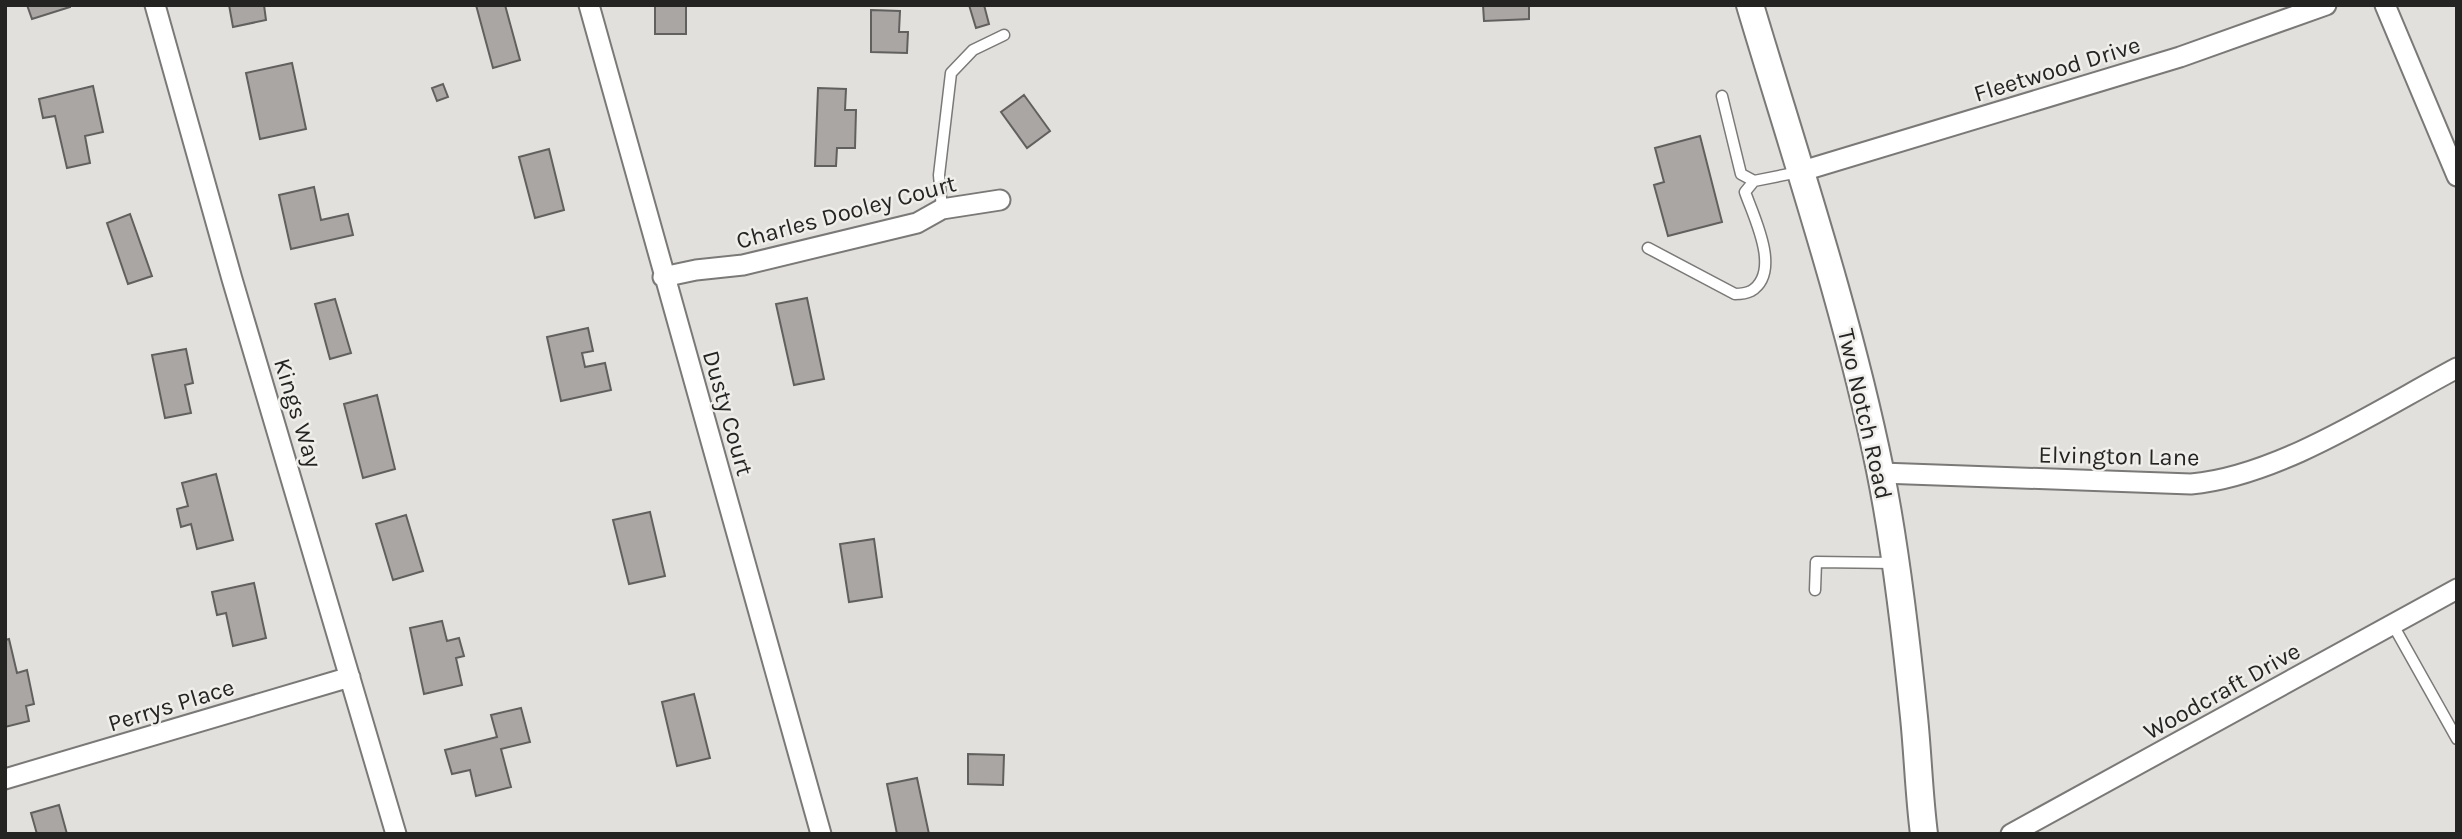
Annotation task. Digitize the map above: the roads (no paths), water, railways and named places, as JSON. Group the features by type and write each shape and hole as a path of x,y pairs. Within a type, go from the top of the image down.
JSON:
{"street":[{"name":"Kings Way","path":"155,5 232,279 396,834"},
{"name":"Dusty Court","path":"589,5 821,834"},
{"name":"Two Notch Road","path":"1750,5 1861,382 1881,473 1914,716 1924,834"},
{"name":"Fleetwood Drive","path":"1800,172 2180,57 2326,5"},
{"path":"2385,5 2457,176"},
{"name":"Charles Dooley Court","path":"663,277 743,265 872,236 917,223 942,209 1000,201"},
{"name":"Elvington Lane","path":"1881,473 2164,483 2209,482 2261,469 2342,430 2457,368"},
{"name":"Woodcraft Drive","path":"2011,834 2457,589"},
{"name":"Perrys Place","path":"5,779 350,677"}],"lane":[{"path":"942,209 939,175 951,73 973,50 1004,35"},
{"path":"1723,96 1741,174 1754,181 1800,172"},
{"path":"1647,248 1735,295 1751,292 1764,277 1767,260 1745,192 1754,181"},
{"path":"1815,590 1816,562 1895,563"},
{"path":"2393,625 2457,740"}]}
